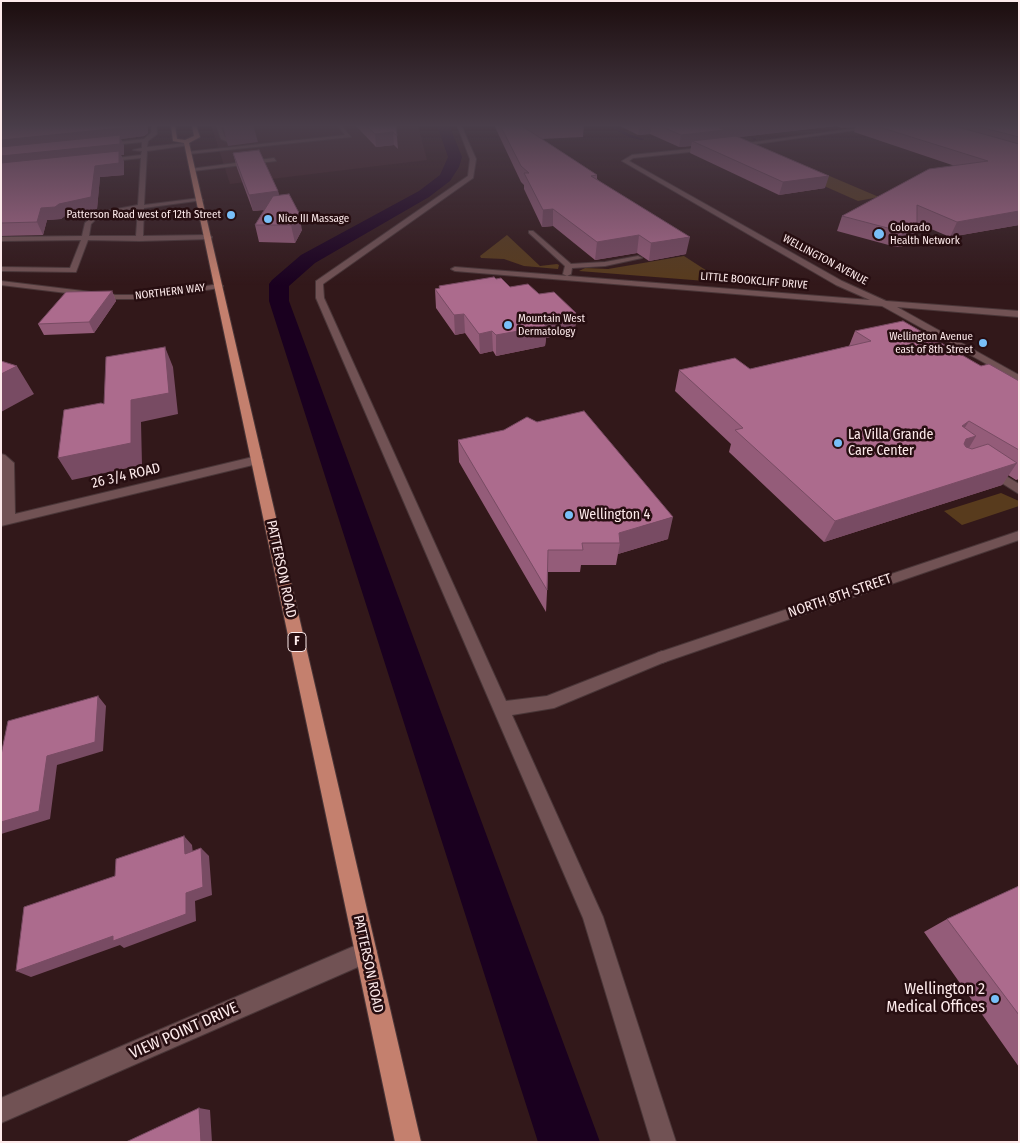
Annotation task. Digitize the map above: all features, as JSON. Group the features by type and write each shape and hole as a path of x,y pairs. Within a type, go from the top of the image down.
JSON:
{"main road":[{"name":"PATTERSON ROAD","path":"195,178 408,1142"}],"street":[{"path":"139,239 143,178"},
{"path":"469,178 319,283 320,298 593,917 664,1142"},
{"name":"WELLINGTON AVENUE","path":"654,178 832,279 882,302 1019,379"},
{"path":"1,269 73,270 85,239 88,223 95,218 106,213 200,200"},
{"path":"531,232 569,266 605,264 638,258"},
{"path":"1,239 208,237"},
{"path":"567,277 569,266"},
{"name":"LITTLE BOOKCLIFF DRIVE","path":"455,269 1019,314"},
{"name":"NORTHERN WAY","path":"1,283 116,297 149,297 219,286"},
{"path":"1,457 8,462 5,521"},
{"name":"26 3/4 ROAD","path":"5,521 257,460"},
{"path":"983,465 1019,490"},
{"name":"NORTH 8TH STREET","path":"502,709 548,703 662,657 1019,535"},
{"name":"VIEW POINT DRIVE","path":"1,1111 366,952"}],"shaded area":[{"path":"228,178 276,178 230,184"},
{"path":"807,178 835,178 879,197 858,201"},
{"path":"507,235 540,266 557,264 559,265 558,269 524,266 504,259 481,258 480,256"},
{"path":"684,256 718,278 718,282 579,271 585,268 608,269"},
{"path":"1001,493 1019,501 1019,506 962,525 944,511"}],"building":[{"path":"1,178 93,178 91,197 59,204 55,207 41,208 37,222 1,223"},
{"path":"243,178 272,178 278,191 249,195"},
{"path":"527,178 595,178 690,237 651,243 639,235 597,242 553,209 543,210"},
{"path":"775,178 811,178 783,182"},
{"path":"912,178 1019,178 1019,211 957,222 917,205 917,229 903,232 842,216"},
{"path":"289,194 299,213 291,225 255,225 273,196"},
{"path":"494,277 496,279 501,278 510,287 528,284 539,294 554,292 576,313 540,320 546,326 496,335 492,331 479,334 464,314 454,315 435,289 440,288 439,286"},
{"path":"112,291 89,322 38,324 66,292"},
{"name":"La Villa Grande Care Center","path":"903,321 981,366 989,364 1019,381 1019,450 969,421 962,426 976,436 966,439 964,444 966,447 972,449 988,444 1017,463 835,521 735,430 743,428 679,370 735,358 750,369 871,341 855,331"},
{"path":"165,347 169,393 131,400 131,443 58,458 64,410 104,404 106,357"},
{"path":"1,361 17,366 1,374"},
{"name":"Wellington 4","path":"584,411 673,517 619,533 620,543 582,543 583,550 548,550 547,590 458,440 504,430 527,417 537,422"},
{"path":"98,696 95,742 47,756 39,811 1,822 1,755 8,721"},
{"path":"184,836 185,854 201,848 203,887 186,893 186,914 113,941 113,936 16,971 24,907 115,876 116,859"},
{"path":"1019,886 1019,1015 947,919"},
{"path":"199,1108 201,1142 126,1142"}],"waterway":[{"path":"445,178 424,194 308,259 279,284 279,301 569,1142"}],"place":[{"name":"Patterson Road west of 12th Street","path":"231,215"},
{"name":"Nice III Massage","path":"268,219"},
{"name":"Colorado Health Network","path":"879,234"},
{"name":"Mountain West Dermatology","path":"508,325"},
{"name":"Wellington Avenue east of 8th Street","path":"983,343"},
{"name":"La Villa Grande Care Center","path":"838,443"},
{"name":"Wellington 4","path":"569,515"},
{"name":"Wellington 2 Medical Offices","path":"995,999"}]}
